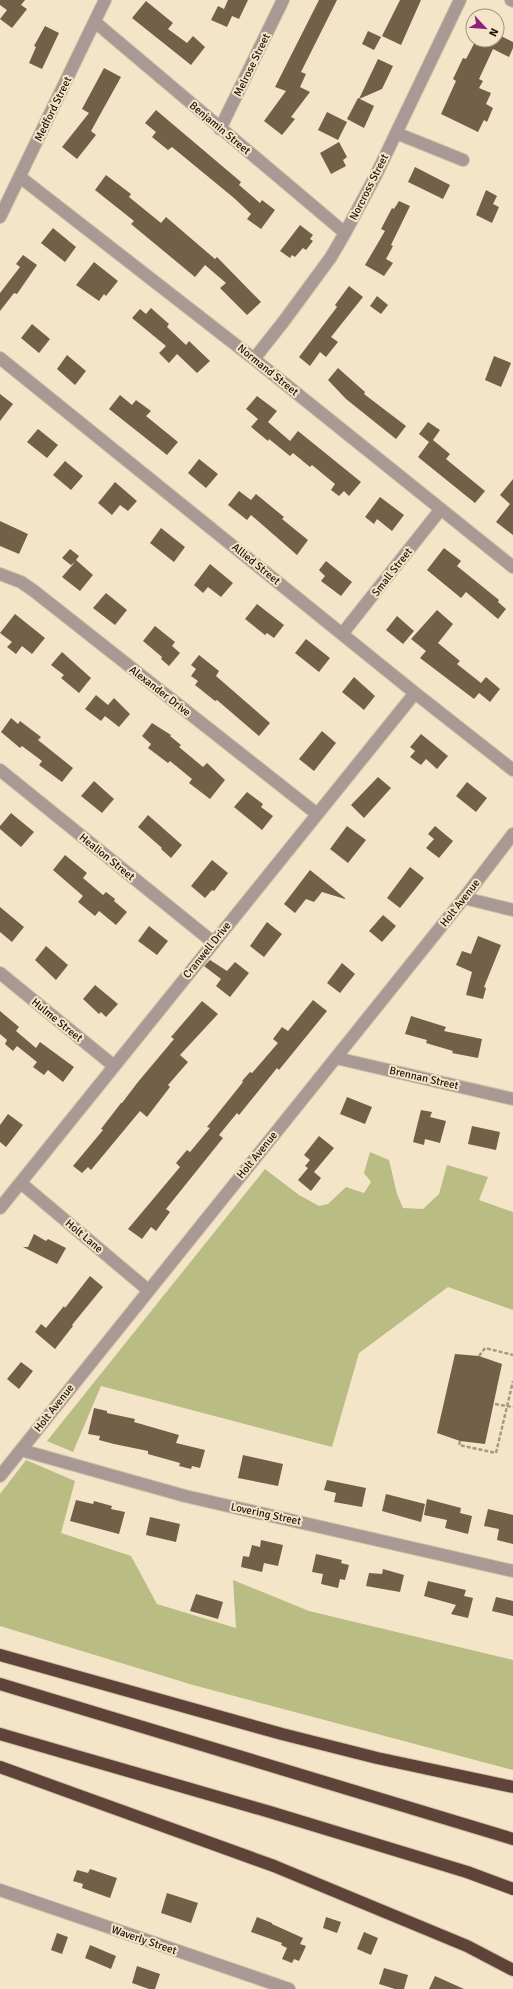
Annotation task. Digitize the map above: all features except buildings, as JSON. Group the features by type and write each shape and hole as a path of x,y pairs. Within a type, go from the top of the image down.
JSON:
{"highway":[{"path":"0,1655 282,1734 377,1758 513,1787"},
{"path":"0,1684 513,1839"},
{"path":"0,1734 270,1812 467,1872 513,1888"},
{"path":"0,1767 274,1866 467,1946 513,1970"}],"street":[{"name":"Medford Street","path":"0,217 105,0"},
{"name":"Melrose Street","path":"220,129 283,0"},
{"name":"Norcross Street","path":"254,359 284,322 331,257 345,233 376,176 460,0"},
{"name":"Benjamin Street","path":"95,22 345,233"},
{"path":"396,133 463,160"},
{"name":"Normand Street","path":"20,176 254,359 513,567"},
{"name":"Allied Street","path":"0,358 513,770"},
{"name":"Small Street","path":"342,634 441,509"},
{"name":"Alexander Drive","path":"0,574 20,582 34,591 317,814"},
{"name":"Cranwell Drive","path":"0,1208 415,692"},
{"name":"Healion Street","path":"0,770 214,943"},
{"name":"Holt Avenue","path":"0,1476 464,898 513,834"},
{"path":"464,898 513,910"},
{"name":"Hulme Street","path":"0,973 114,1066"},
{"name":"Brennan Street","path":"336,1058 513,1099"},
{"name":"Holt Lane","path":"21,1182 148,1290"},
{"name":"Lovering Street","path":"21,1450 192,1498 513,1571"},
{"name":"Waverly Street","path":"0,1890 289,1989"}],"path":[{"path":"479,1356 485,1348 513,1355"},
{"path":"460,1441 459,1446 496,1453 513,1381"},
{"path":"494,1404 513,1407"}],"green space":[{"path":"370,1152 389,1160 397,1194 403,1208 423,1209 439,1194 447,1165 488,1177 479,1200 513,1212 513,1310 448,1287 359,1353 332,1447 101,1386 73,1452 47,1441 265,1169 299,1195 319,1206 328,1204 346,1187 364,1193 371,1182 364,1173"},
{"path":"26,1460 75,1481 61,1533 131,1556 157,1604 236,1628 233,1580 309,1611 513,1660 513,1770 193,1685 0,1626 0,1494"}]}
